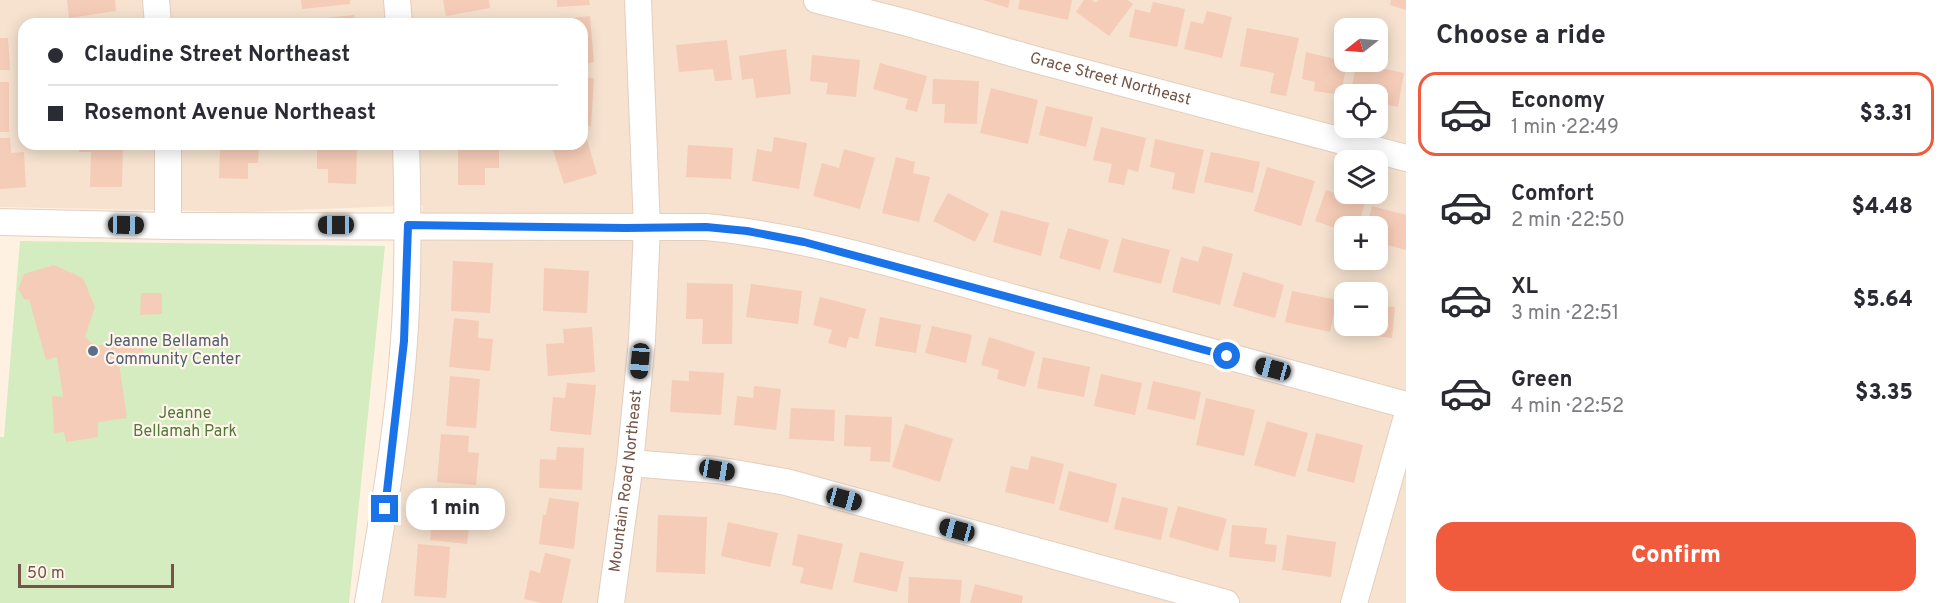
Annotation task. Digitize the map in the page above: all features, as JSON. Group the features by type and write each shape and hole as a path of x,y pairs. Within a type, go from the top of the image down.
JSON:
{"street":[{"path":"156,0 158,18"},
{"path":"397,0 398,18"},
{"name":"Mountain Road Northeast","path":"610,603 630,463 642,340 647,228 638,0"},
{"name":"Grace Street Northeast","path":"817,0 1406,158"},
{"path":"168,150 168,226"},
{"path":"368,603 389,485 404,341 408,225 406,150"},
{"path":"0,222 168,226 706,227 747,231 804,242 1406,405"},
{"path":"1354,603 1406,420"},
{"path":"630,463 717,470 786,482 1226,603"}],"shaded area":[{"path":"0,0 1406,0 1406,603 379,603 423,205 247,212 0,207"}],"green space":[{"name":"Jeanne Bellamah Park","path":"20,241 385,246 349,603 0,603 0,437 4,437"}],"building":[{"path":"67,0 115,0 116,11 69,18"},
{"path":"301,0 350,0 350,4 302,9"},
{"path":"443,0 489,0 490,8 446,16"},
{"path":"557,0 589,0 590,5 557,7"},
{"path":"983,0 1010,0 1008,8"},
{"path":"1020,0 1072,0 1068,20 1018,9"},
{"path":"1084,0 1092,0 1096,3 1098,0 1127,0 1133,4 1109,36 1076,12"},
{"path":"1391,0 1406,0 1406,10 1390,5"},
{"path":"1153,2 1185,9 1177,47 1129,37 1135,9 1150,13"},
{"path":"1207,11 1232,17 1222,58 1184,49 1191,21 1203,24"},
{"path":"354,15 354,18 326,18"},
{"path":"590,16 594,62 588,63 588,18 571,18"},
{"path":"1247,28 1299,38 1286,96 1270,93 1274,73 1240,66"},
{"path":"0,38 8,38 10,70 0,70"},
{"path":"727,40 732,80 715,81 713,69 679,72 676,45"},
{"path":"786,49 791,94 756,98 753,78 742,80 739,56"},
{"path":"1306,52 1334,59 1334,72 1345,72 1343,84 1334,84 1334,94 1314,91 1315,82 1302,79"},
{"path":"812,55 860,60 856,97 826,94 828,83 810,81"},
{"path":"880,63 927,76 917,112 905,109 908,99 873,89"},
{"path":"1388,70 1404,73 1398,107 1388,105 1388,84 1352,84 1355,72 1388,72"},
{"path":"588,78 594,78 591,126 588,126"},
{"path":"933,79 979,81 977,124 944,123 945,104 932,104"},
{"path":"0,82 9,82 9,132 0,132"},
{"path":"991,88 1038,100 1028,144 980,133"},
{"path":"1046,106 1093,117 1086,147 1039,135"},
{"path":"1101,127 1146,138 1138,172 1128,169 1124,185 1108,182 1112,164 1093,160"},
{"path":"774,137 807,143 799,189 752,181 757,149 772,152"},
{"path":"0,138 10,138 11,153 24,152 26,187 0,189"},
{"path":"1155,139 1204,150 1194,194 1172,189 1175,173 1150,167"},
{"path":"588,143 597,174 564,184 553,150 588,150"},
{"path":"688,145 733,148 731,179 686,177"},
{"path":"844,149 875,158 860,209 813,196 822,163 839,168"},
{"path":"79,150 123,150 122,187 90,187 91,152 79,152"},
{"path":"220,150 259,150 258,163 248,163 248,179 219,178"},
{"path":"317,150 357,150 356,184 328,183 328,169 317,169"},
{"path":"458,150 499,150 499,168 485,168 485,185 458,185"},
{"path":"1211,152 1260,162 1253,193 1204,182"},
{"path":"896,157 915,162 913,173 930,177 919,222 882,213"},
{"path":"1267,167 1315,181 1301,226 1254,211"},
{"path":"1326,190 1334,193 1334,204 1365,204 1361,216 1334,216 1334,228 1315,221"},
{"path":"948,193 989,214 975,242 933,221"},
{"path":"1372,206 1406,215 1406,250 1388,245 1388,216 1370,216"},
{"path":"1001,210 1049,223 1041,256 993,242"},
{"path":"1068,228 1109,240 1100,270 1059,258"},
{"path":"1122,238 1170,250 1161,284 1113,272"},
{"path":"1203,246 1233,254 1220,305 1172,292 1181,257 1198,262"},
{"path":"453,261 493,263 490,313 451,311"},
{"name":"Jeanne Bellamah Community Center","path":"54,265 83,278 95,307 85,337 95,346 141,340 145,360 119,364 127,418 98,422 98,437 66,442 64,432 54,433 52,396 63,397 57,357 46,360 29,299 25,300 18,289 24,274"},
{"path":"544,268 589,271 587,313 543,311"},
{"path":"1243,272 1284,285 1275,318 1233,306"},
{"path":"687,283 733,284 732,344 702,344 703,319 686,319"},
{"path":"751,284 802,291 798,324 746,317"},
{"path":"1292,291 1334,299 1330,332 1285,322"},
{"path":"141,293 162,293 162,314 140,315"},
{"path":"820,297 866,309 858,339 849,337 846,348 828,343 832,330 813,325"},
{"path":"1388,306 1395,307 1392,338 1375,336 1388,336"},
{"path":"880,317 921,325 916,353 875,346"},
{"path":"454,318 479,321 478,338 493,339 490,371 449,367"},
{"path":"932,326 972,335 966,363 925,353"},
{"path":"592,327 595,372 548,376 546,344 564,343 563,329"},
{"path":"989,337 1035,352 1025,387 997,379 999,370 981,365"},
{"path":"1043,357 1090,367 1084,397 1037,388"},
{"path":"689,371 724,373 721,415 670,412 672,380 689,381"},
{"path":"1101,374 1142,383 1135,415 1094,406"},
{"path":"450,376 480,379 476,428 446,426"},
{"path":"1153,381 1201,392 1195,420 1147,409"},
{"path":"567,383 596,385 591,435 550,431 553,397 565,398"},
{"path":"754,386 781,389 776,430 734,425 737,396 753,398"},
{"path":"1206,398 1255,410 1244,456 1196,445"},
{"path":"791,408 835,410 834,441 789,439"},
{"path":"845,415 892,417 890,462 870,461 871,447 844,446"},
{"path":"1267,421 1308,433 1295,477 1254,465"},
{"path":"905,424 953,439 940,482 892,467"},
{"path":"1316,433 1363,445 1354,483 1307,471"},
{"path":"441,434 469,436 468,452 479,453 476,485 437,482"},
{"path":"557,447 584,448 582,490 539,488 540,459 556,460"},
{"path":"1031,456 1064,464 1054,504 1005,492 1011,466 1028,470"},
{"path":"1069,471 1117,484 1108,523 1059,510"},
{"path":"436,489 473,493 467,544 430,540"},
{"path":"1122,497 1168,508 1161,540 1114,529"},
{"path":"549,498 579,502 574,549 539,544 543,515 546,515"},
{"path":"1178,506 1227,519 1218,551 1169,537"},
{"path":"658,515 707,517 705,574 656,572"},
{"path":"728,522 778,533 770,567 721,556"},
{"path":"1232,525 1267,528 1265,544 1277,545 1275,562 1229,557"},
{"path":"798,534 843,544 832,590 800,583 804,568 792,565"},
{"path":"1287,535 1336,542 1331,577 1282,570"},
{"path":"418,544 450,547 446,598 414,596"},
{"path":"860,552 904,562 897,592 853,582"},
{"path":"545,553 571,559 562,603 542,603 524,599 530,570 540,573"},
{"path":"909,577 962,580 960,603 908,603"},
{"path":"975,584 1023,596 1022,603 970,603"}],"place":[{"name":"Jeanne Bellamah Community Center","path":"93,351"}],"route":[{"path":"385,509 404,341 408,225 706,227 747,231 804,242 950,280 1227,356"}]}
